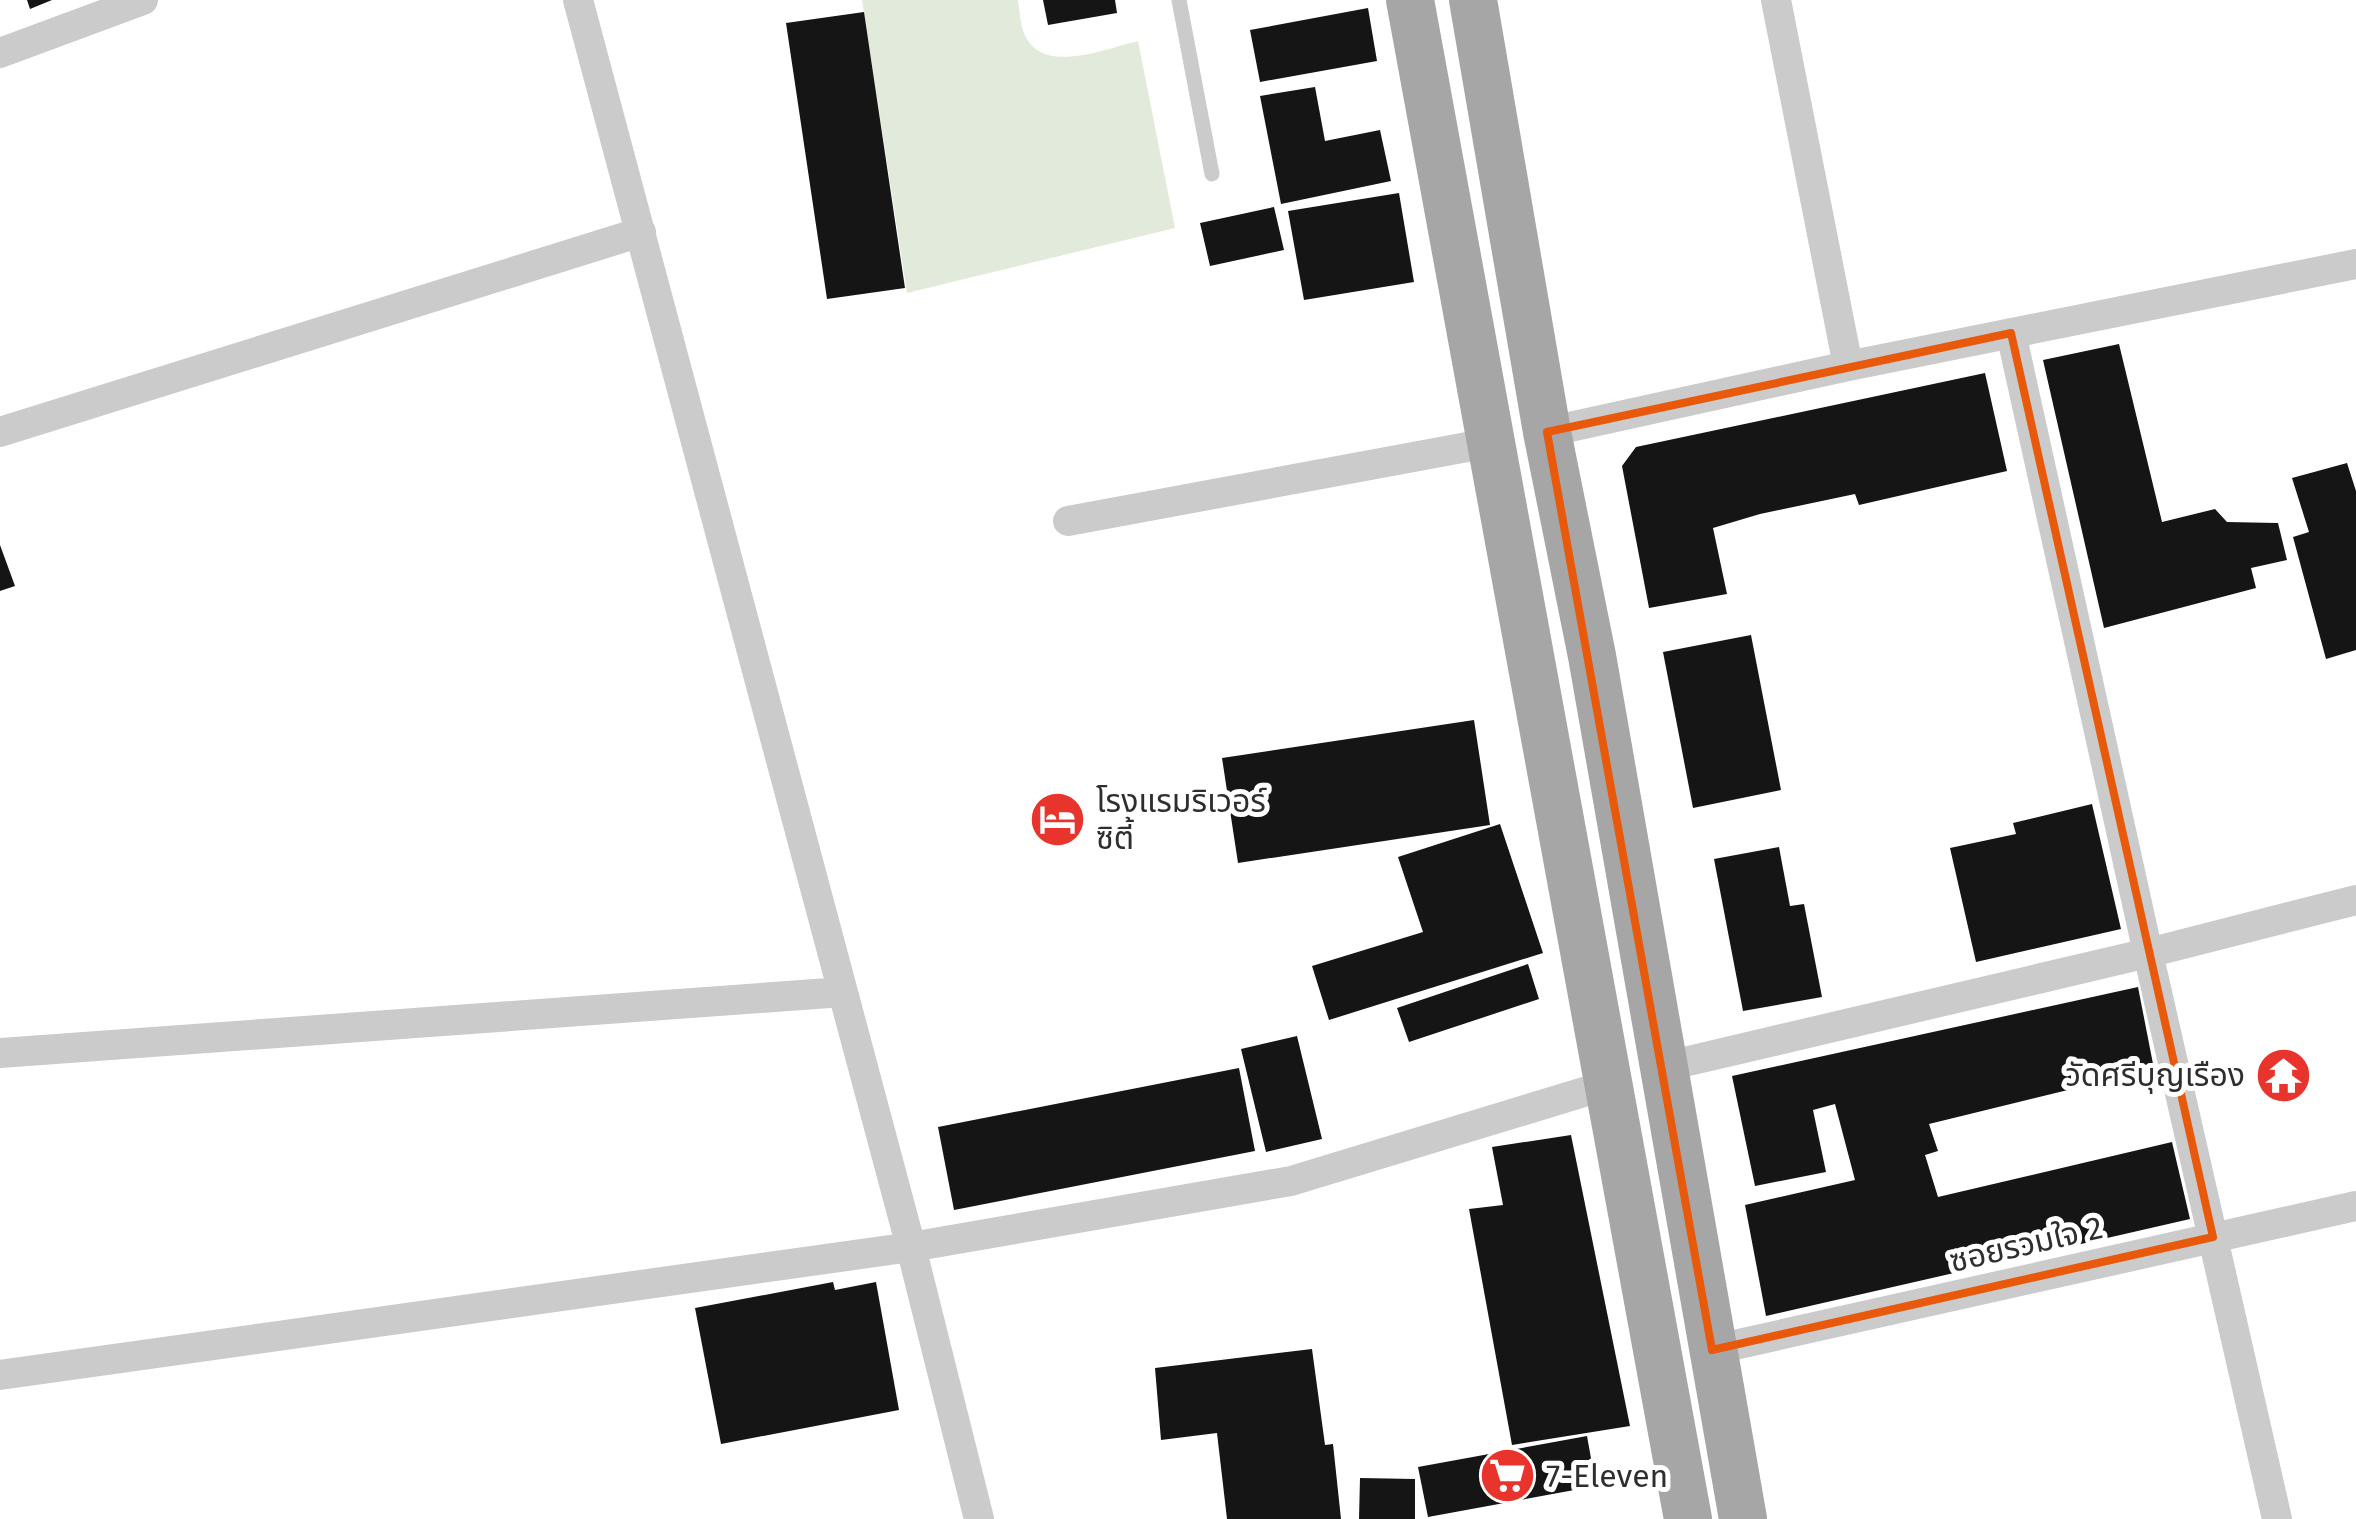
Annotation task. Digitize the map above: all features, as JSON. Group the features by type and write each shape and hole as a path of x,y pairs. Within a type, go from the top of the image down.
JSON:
{"main road":[{"path":"1410,0 1532,668 1680,1517"},
{"path":"1474,0 1547,432 1592,656 1744,1519"},
{"path":"1532,668 1592,656"}],"street":[{"path":"0,53 143,0"},
{"path":"578,0 911,1247 979,1519"},
{"path":"1776,0 1848,366"},
{"path":"0,432 640,232"},
{"path":"1547,432 1848,366 2356,264"},
{"path":"2011,333 2278,1519"},
{"path":"1068,521 1489,443"},
{"path":"1664,1066 2148,953 2356,900"},
{"path":"0,1053 843,992"},
{"path":"0,1375 911,1247 1292,1181 1606,1085"},
{"name":"ซอยรวมใจ 2","path":"1712,1350 2356,1206"}],"lane":[{"path":"1179,0 1212,174"}],"highlighted area":[{"path":"2011,333 2213,1237 1712,1350 1547,432"}],"green space":[{"path":"862,0 1018,0 1027,39 1048,55 1078,56 1138,41 1175,228 907,293"}],"building":[{"path":"27,0 52,0 30,9"},
{"path":"1043,0 1115,0 1117,13 1048,25"},
{"path":"1368,8 1377,61 1260,82 1250,30"},
{"path":"864,12 905,288 827,299 786,23"},
{"path":"1315,87 1325,141 1380,130 1391,181 1281,204 1260,96"},
{"path":"1399,193 1414,282 1304,300 1288,211"},
{"path":"1274,207 1284,250 1210,266 1200,223"},
{"path":"2119,344 2162,522 2215,509 2227,522 2278,523 2287,560 2251,568 2256,588 2104,628 2043,360"},
{"path":"1985,373 2007,471 1859,505 1855,494 1713,528 1727,594 1649,608 1622,466 1636,447"},
{"path":"2347,463 2356,491 2356,650 2326,659 2293,537 2309,532 2292,478"},
{"path":"0,545 15,586 0,591"},
{"path":"1751,635 1781,790 1693,808 1663,652"},
{"path":"1474,720 1490,825 1238,863 1222,758"},
{"path":"2092,804 2121,929 1976,962 1950,848 2016,834 2013,823"},
{"path":"1500,824 1543,953 1329,1020 1312,966 1423,932 1398,857"},
{"path":"1779,847 1790,906 1804,904 1822,997 1743,1011 1714,859"},
{"path":"1528,964 1539,999 1409,1042 1397,1008"},
{"path":"2138,987 2154,1069 1929,1124 1938,1151 1925,1155 1938,1197 2172,1142 2190,1219 1766,1316 1745,1205 1855,1180 1835,1104 1813,1110 1826,1172 1755,1186 1732,1076"},
{"path":"1297,1036 1322,1139 1266,1152 1241,1049"},
{"path":"1239,1068 1255,1151 954,1210 938,1127"},
{"path":"1571,1135 1630,1426 1512,1445 1469,1209 1503,1205 1492,1147"},
{"path":"833,1282 835,1290 876,1282 899,1410 721,1444 695,1308"},
{"path":"1312,1349 1325,1445 1333,1444 1341,1519 1227,1519 1217,1433 1161,1440 1155,1368"},
{"name":"7-Eleven","path":"1587,1436 1596,1486 1428,1517 1418,1467"},
{"path":"1360,1478 1415,1479 1415,1519 1359,1519"}],"place":[{"name":"โรงแรมริเวอร์ ซิตี้","path":"1057,819"},
{"name":"วัดศรีบุญเรือง","path":"2284,1075"},
{"name":"7-Eleven","path":"1507,1476"}]}
